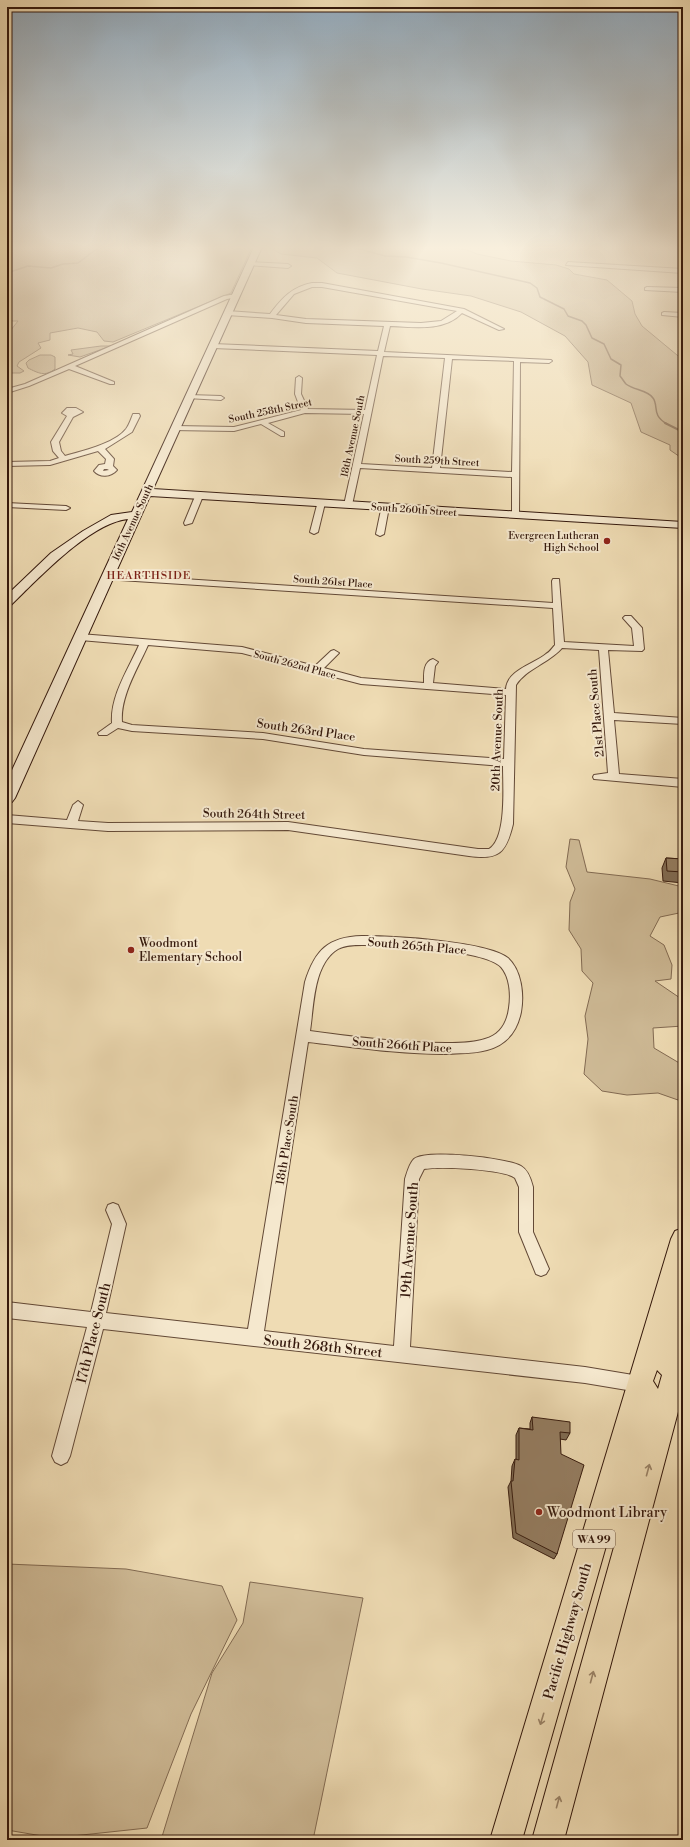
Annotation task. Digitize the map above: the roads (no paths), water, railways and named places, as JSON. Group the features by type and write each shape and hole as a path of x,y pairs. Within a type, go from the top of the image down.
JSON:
{"main road":[{"name":"16th Avenue South","path":"7,798 218,333"},
{"name":"South 260th Street","path":"146,492 683,525"},
{"path":"7,602 55,556 107,521 119,516 136,515"},
{"path":"107,521 123,524 129,530"},
{"path":"679,1357 664,1359 678,1293 683,1240"},
{"name":"Pacific Highway South","path":"506,1840 570,1625 638,1384 683,1240"},
{"name":"WA 99","path":"548,1840 679,1357"},
{"path":"616,1589 626,1478 644,1415 647,1394 638,1384"}],"street":[{"path":"7,391 27,385 70,367 145,333"},
{"name":"18th Avenue South","path":"348,505 385,333"},
{"path":"118,345 129,348"},
{"path":"212,346 549,361"},
{"path":"436,470 449,356"},
{"path":"516,515 517,359"},
{"path":"70,367 112,383"},
{"path":"299,378 298,394 305,411"},
{"path":"189,397 220,398"},
{"name":"South 258th Street","path":"175,428 227,430 305,411 368,412"},
{"path":"64,460 57,451 55,442 71,415"},
{"path":"7,464 40,464 64,460 100,448 122,436 129,430 136,416"},
{"path":"262,422 281,434"},
{"path":"100,448 110,459 109,466"},
{"name":"South 259th Street","path":"356,466 516,475"},
{"path":"188,523 199,496"},
{"path":"314,532 321,503"},
{"path":"7,505 66,508"},
{"path":"380,534 385,507"},
{"name":"South 261st Place","path":"107,577 557,606"},
{"path":"556,581 560,644 639,649 637,628 628,618"},
{"name":"South 262nd Place","path":"80,637 242,650 361,681 510,692"},
{"path":"103,733 117,724 115,716 118,705 145,642"},
{"name":"20th Avenue South","path":"498,850 502,845 506,824 510,692 516,677 553,654 560,644"},
{"name":"21st Place South","path":"603,647 614,777"},
{"path":"317,670 334,653"},
{"path":"428,686 430,666 434,662"},
{"path":"609,716 683,721"},
{"name":"South 263rd Place","path":"117,724 132,728 263,736 364,752 507,764"},
{"path":"598,777 683,783"},
{"path":"71,824 78,805"},
{"name":"South 264th Street","path":"7,819 108,827 288,826 472,853 488,854 498,850"},
{"name":"South 265th Place","path":"332,948 348,942 379,942 465,950 491,956 502,961 513,977 515,1001 511,1023 500,1039"},
{"name":"18th Place South","path":"255,1338 314,975 321,961 332,948"},
{"name":"South 266th Place","path":"303,1036 459,1049 480,1047 500,1039"},
{"name":"19th Avenue South","path":"402,1354 412,1179 415,1170 420,1163 437,1161 502,1167 519,1172 524,1178 526,1186 528,1240 541,1269"},
{"name":"17th Place South","path":"61,1456 97,1320 119,1224 113,1210"},
{"name":"South 268th Street","path":"7,1310 585,1375 638,1384"}],"waterway":[{"path":"590,333 592,338 604,344 611,359 621,365 620,376 625,383 651,395 655,401 657,414 662,421 667,424"},
{"path":"667,424 683,432"}],"place":[{"name":"Evergreen Lutheran High School","path":"607,541"},
{"name":"Woodmont Elementary School","path":"131,950"},
{"name":"Woodmont Library","path":"539,1512"}],"district":[{"name":"HEARTHSIDE","path":"149,575"}]}
